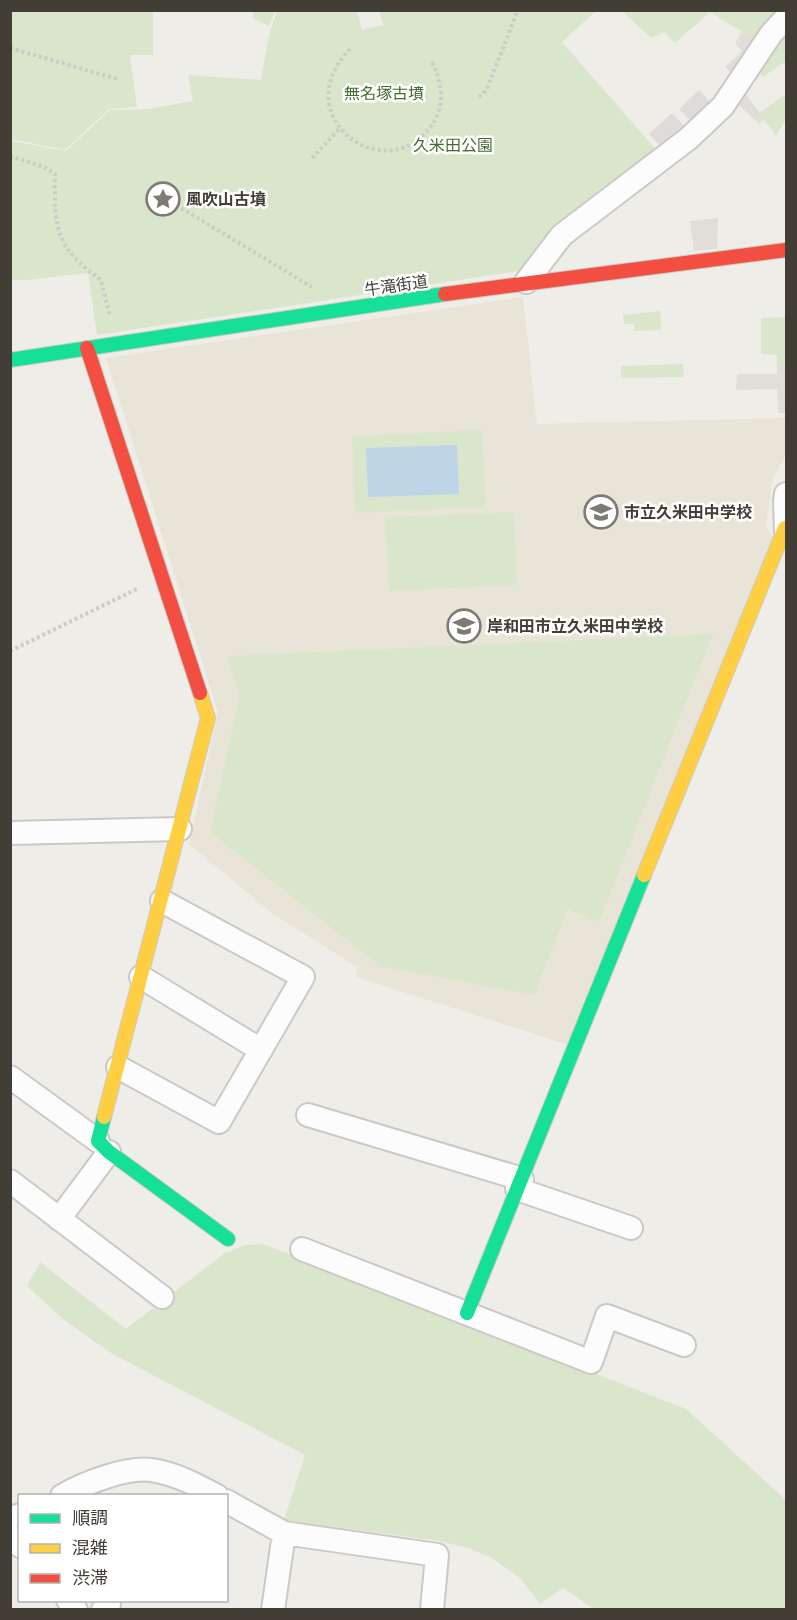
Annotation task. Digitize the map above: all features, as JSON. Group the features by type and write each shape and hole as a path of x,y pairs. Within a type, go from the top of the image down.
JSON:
{"street":[{"path":"526,282 562,235 688,140 723,106 771,34 786,18"},
{"name":"牛滝街道","path":"10,360 526,282 786,250"},
{"path":"59,1219 104,1147 118,1067 208,718 87,348"},
{"path":"467,1313 786,530 786,494"},
{"path":"10,833 180,829"},
{"path":"118,1067 219,1122 303,977 162,901"},
{"path":"141,977 261,1050"},
{"path":"10,1077 228,1239"},
{"path":"308,1115 520,1184 632,1228"},
{"path":"10,1181 162,1297"},
{"path":"302,1249 591,1362 607,1316 684,1346"},
{"path":"65,1494 79,1486 118,1473 150,1470 176,1477 213,1494"},
{"path":"228,1502 284,1533 437,1555 432,1610"},
{"path":"273,1610 284,1533"}],"path":[{"path":"479,97 486,91 518,10"},
{"path":"10,48 117,79"},
{"path":"351,49 340,59 328,86 332,116 351,138 363,146 378,150 393,150 407,146 419,139 430,128 441,102 438,74 431,60"},
{"path":"312,158 340,128"},
{"path":"10,156 44,167 55,174 57,226 66,247 82,266 101,280 117,344"},
{"path":"171,202 305,283"},
{"path":"10,651 162,576"}],"shaded area":[{"path":"742,32 757,41 732,74 725,67 742,51 735,43"},
{"path":"699,90 710,102 691,121 679,109"},
{"path":"743,90 764,119 759,124 736,102"},
{"path":"672,113 685,127 662,148 649,134"},
{"path":"718,218 717,249 694,251 690,221"},
{"name":"岸和田市立久米田中学校","path":"523,297 537,424 786,418 786,455 773,478 766,525 774,540 572,1046 356,977 357,967 273,914 189,844 218,712 106,358"},
{"path":"777,364 786,364 786,413 778,413 777,389 736,390 737,374 777,374"}],"green space":[{"path":"254,10 275,11 269,26 252,18"},
{"path":"10,11 153,11 153,55 130,55 137,107 109,109 65,150 11,139"},
{"name":"久米田公園","path":"277,11 357,11 362,30 383,25 379,11 596,11 562,42 658,152 525,270 97,335 88,273 11,280 11,141 66,151 110,110 148,109 193,101 188,75 261,80 269,35"},
{"path":"622,11 780,11 757,41 710,12 675,43 664,32 651,38"},
{"path":"782,34 786,40 786,61 763,77 757,69"},
{"path":"786,94 786,119 776,136 759,113"},
{"path":"660,311 661,330 634,331 634,324 624,324 623,315"},
{"path":"786,317 786,364 777,364 777,355 761,354 761,318"},
{"path":"683,364 684,377 621,378 621,366"},
{"path":"482,430 486,507 355,513 352,436"},
{"path":"514,512 517,585 389,591 385,517"},
{"path":"713,634 599,922 568,909 534,995 380,966 210,832 240,694 227,656"},
{"path":"263,1244 686,1409 786,1500 786,1609 594,1609 563,1588 540,1604 520,1578 492,1558 468,1548 439,1541 284,1520 305,1455 111,1353 63,1319 27,1286 40,1262 126,1329 225,1253 245,1245"}],"water":[{"path":"457,445 459,494 368,497 366,448"}],"traffic: fast":[{"path":"10,360 445,294"},
{"path":"467,1313 644,875"},
{"path":"104,1117 98,1141 109,1152 228,1239"}],"traffic: slow":[{"path":"644,875 785,528"},
{"path":"104,1117 208,718 200,693"}],"traffic: jam":[{"path":"445,294 786,250"},
{"path":"87,348 200,693"}],"place":[{"name":"風吹山古墳","path":"163,199"},
{"name":"市立久米田中学校","path":"601,512"},
{"name":"岸和田市立久米田中学校","path":"464,626"}],"park label":[{"name":"無名塚古墳","path":"384,93"}]}
